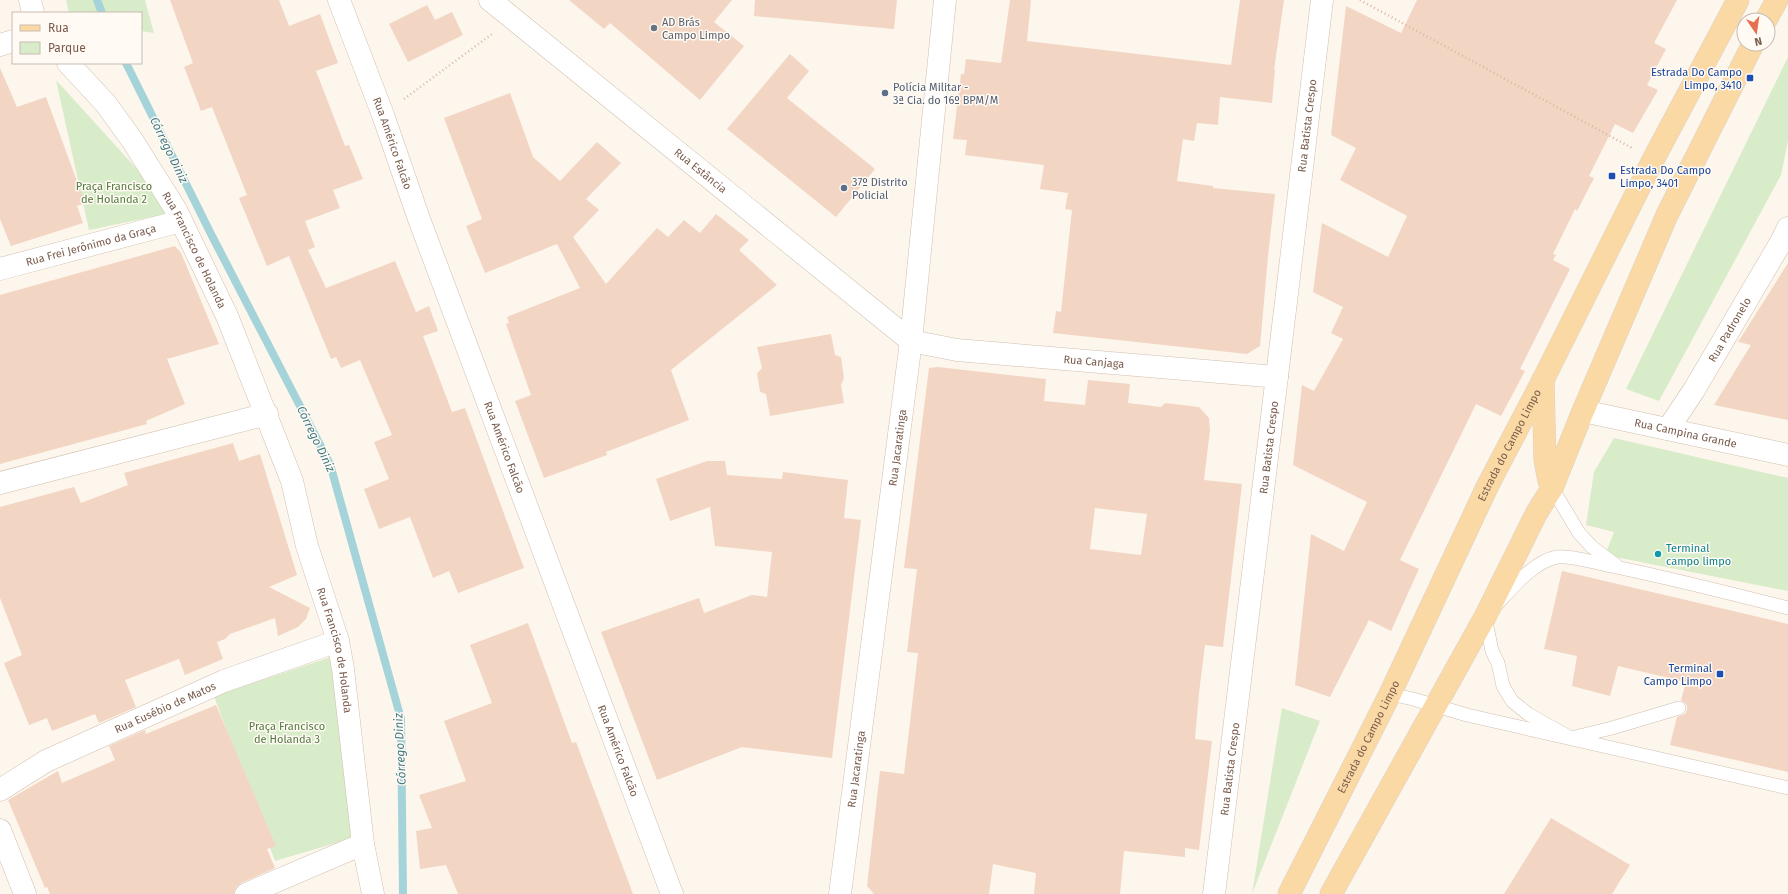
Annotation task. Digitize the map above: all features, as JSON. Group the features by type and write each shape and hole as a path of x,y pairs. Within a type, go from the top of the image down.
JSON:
{"main road":[{"name":"Estrada do Campo Limpo","path":"1289,894 1390,694 1488,485 1543,380 1653,160 1738,0"},
{"path":"1770,12 1777,0"},
{"path":"1331,894 1485,617 1536,514 1552,488 1583,411 1667,215 1749,52"},
{"path":"1543,380 1545,460 1549,481 1552,488"}],"street":[{"path":"30,0 33,12"},
{"name":"Rua Américo Falcão","path":"339,0 672,894"},
{"name":"Rua Estância","path":"490,0 911,341"},
{"name":"Rua Jacaratinga","path":"840,894 911,341 945,0"},
{"name":"Rua Batista Crespo","path":"1214,894 1250,612 1322,0"},
{"path":"0,45 12,41"},
{"name":"Rua Francisco de Holanda","path":"69,64 106,104 132,140 181,221 227,316 267,414 292,481 307,546 338,641 347,694 363,844 373,894"},
{"name":"Rua Frei Jerônimo da Graça","path":"0,269 181,221"},
{"name":"Rua Padronelo","path":"1668,429 1722,343 1788,228"},
{"name":"Rua Canjaga","path":"911,341 957,350 1277,377"},
{"name":"Rua Campina Grande","path":"1583,411 1788,455"},
{"path":"0,483 267,414"},
{"name":"Rua Eusébio de Matos","path":"0,790 4,786 46,761 224,681 338,641"},
{"path":"0,830 25,894"},
{"path":"246,894 363,844"}],"lane":[{"path":"1552,488 1579,533 1592,546 1619,567"},
{"path":"1680,708 1571,738 1528,714 1512,701 1503,686 1498,663 1492,651 1485,617 1534,568 1550,559 1560,557 1619,567 1788,608"},
{"path":"1390,694 1467,715 1788,788"}],"path":[{"path":"1360,0 1653,160"},
{"path":"383,115 514,19"}],"green space":[{"path":"66,0 145,0 154,33 142,31 142,12 69,12"},
{"path":"1788,57 1788,141 1781,175 1659,401 1626,389"},
{"name":"Praça Francisco de Holanda 2","path":"56,80 176,212 89,230"},
{"path":"1614,438 1788,478 1788,591 1605,555 1614,532 1586,525 1594,472"},
{"name":"Praça Francisco de Holanda 3","path":"337,655 353,838 275,861 214,696"},
{"path":"1282,708 1320,721 1252,894"}],"building":[{"path":"170,0 279,0 289,26 320,14 338,63 316,71 345,146 349,145 363,179 333,190 340,208 305,221 315,247 308,250 326,288 395,261 416,312 429,306 438,331 423,336 452,412 465,408 524,568 458,593 449,571 433,578 410,517 379,529 364,489 389,479 374,442 392,435 360,360 341,368 336,357 331,359 289,256 267,266 239,198 247,195 212,107 201,111 184,67 193,63"},
{"path":"569,0 732,0 714,22 744,46 700,100 610,23 604,29"},
{"path":"755,0 897,0 894,29 754,16"},
{"path":"1010,0 1031,0 1027,41 1231,65 1240,0 1284,0 1274,70 1272,103 1220,97 1218,125 1197,123 1194,141 1183,139 1177,181 1213,186 1213,188 1275,194 1260,346 1247,354 1053,333 1056,311 1061,312 1072,210 1065,209 1068,193 1040,189 1044,165 965,155 967,140 953,139 961,74 964,74 966,59 1001,63"},
{"path":"1417,0 1677,0 1654,43 1666,49 1647,85 1658,90 1633,133 1615,124 1589,176 1594,178 1577,211 1575,209 1553,254 1556,255 1553,260 1570,269 1520,369 1525,371 1501,416 1476,404 1400,560 1419,569 1391,631 1369,620 1330,697 1295,685 1311,534 1344,551 1367,502 1293,465 1302,385 1314,391 1343,339 1331,333 1343,307 1313,292 1322,223 1388,257 1407,216 1340,180 1356,148 1331,135 1346,6 1401,33"},
{"path":"427,5 435,20 452,12 463,35 408,62 389,24"},
{"path":"790,54 809,71 787,98 875,169 836,217 727,129"},
{"path":"0,68 17,107 46,97 85,203 77,206 83,223 11,246 0,219"},
{"path":"510,93 533,157 560,181 597,142 621,163 586,199 599,210 573,237 606,284 657,228 668,237 684,220 700,233 716,214 749,240 739,250 777,285 671,370 689,420 606,452 607,455 544,478 515,401 531,395 506,324 509,323 507,317 580,288 557,244 485,273 466,226 482,219 444,118"},
{"path":"175,246 181,253 219,344 167,359 185,404 146,421 147,424 0,464 0,295"},
{"path":"1788,263 1788,420 1714,405 1751,345 1738,342"},
{"path":"831,334 835,355 841,357 844,378 841,385 844,403 770,416 766,394 760,392 757,373 762,368 757,347"},
{"path":"938,367 1046,379 1044,401 1085,405 1088,380 1130,384 1128,403 1161,407 1165,403 1199,407 1209,418 1210,430 1204,480 1242,484 1223,647 1205,645 1199,693 1195,739 1212,741 1199,850 1185,848 1185,857 1124,851 1120,894 1034,894 1036,873 993,864 989,894 874,894 867,886 880,771 904,774 918,653 907,652 917,569 904,568 929,368","holes":["1095,508 1147,514 1141,555 1090,549"]},
{"path":"233,443 239,461 260,454 297,575 269,587 310,608 306,619 298,627 278,636 275,618 230,634 225,639 217,642 223,659 185,675 179,659 125,680 136,707 99,723 95,714 52,731 47,718 29,725 4,663 22,655 0,598 0,507 74,487 81,503 128,485 124,473"},
{"path":"707,461 725,461 727,475 782,479 783,472 848,480 844,518 861,520 832,758 742,747 657,780 601,632 699,598 704,613 752,595 767,597 772,552 715,546 710,507 670,521 656,479"},
{"name":"Terminal Campo Limpo","path":"1562,571 1788,624 1788,772 1670,745 1677,717 1685,714 1687,710 1687,705 1681,700 1686,682 1618,666 1610,696 1572,686 1577,656 1544,649"},
{"path":"528,623 572,743 576,742 633,894 458,894 446,865 420,869 416,831 432,828 419,795 466,781 444,721 492,703 470,645"},
{"path":"216,705 276,846 267,849 275,868 241,883 236,887 234,894 50,894 47,887 45,888 8,800 58,771 62,783 115,760 109,746 145,730 146,734"},
{"path":"1551,818 1630,865 1612,894 1504,894"}],"waterway":[{"name":"Córrego Diniz","path":"97,0 102,12"},
{"name":"Córrego Diniz","path":"126,64 211,234 330,464 401,719 403,894"}],"place":[{"name":"AD Brás Campo Limpo","path":"654,28"},
{"name":"Estrada Do Campo Limpo, 3410","path":"1750,78"},
{"name":"Polícia Militar - 3ª Cia. do 16º BPM/M","path":"885,93"},
{"name":"Estrada Do Campo Limpo, 3401","path":"1612,176"},
{"name":"37º Distrito Policial","path":"844,188"},
{"name":"Terminal campo limpo","path":"1658,554"},
{"name":"Terminal Campo Limpo","path":"1720,674"}]}
